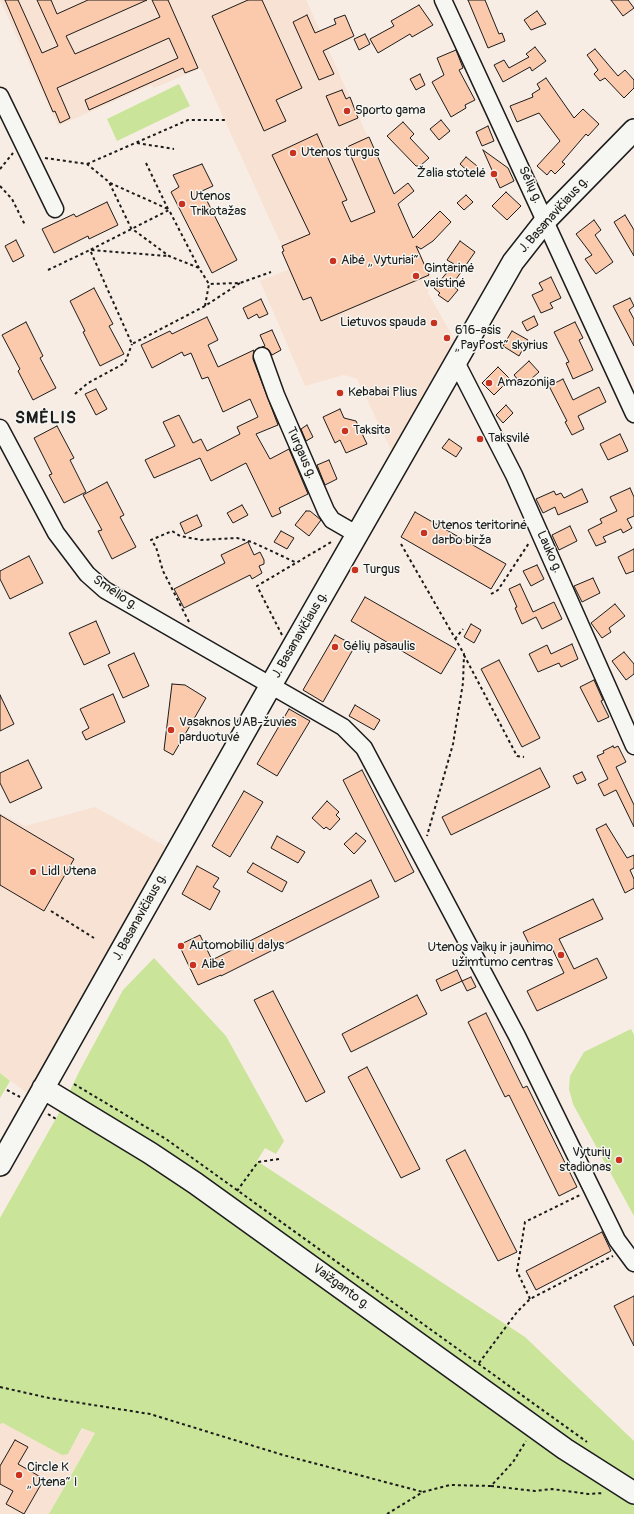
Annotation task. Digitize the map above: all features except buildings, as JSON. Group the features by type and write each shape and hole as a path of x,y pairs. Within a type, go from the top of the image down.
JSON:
{"main road":[{"name":"J. Basanavičiaus g.","path":"0,1165 270,685 351,531 456,362 513,262 546,220 634,130"},
{"name":"Vaižganto g.","path":"43,1088 150,1153 565,1449 634,1493"}],"street":[{"name":"Sėlių g.","path":"443,0 546,220 634,414"},
{"path":"0,96 55,209"},
{"name":"Turgaus g.","path":"262,356 276,395 326,511 332,520 351,531"},
{"name":"Lauko g.","path":"456,362 514,475 634,746"},
{"name":"Smėlio g.","path":"0,428 56,533 87,574 105,590 343,727 364,748 517,1036 617,1240 629,1257"}],"path":[{"path":"87,164 188,120 225,120"},
{"path":"136,143 174,150"},
{"path":"0,169 12,153 87,164 109,182 169,210"},
{"path":"146,164 199,268 209,284 205,306"},
{"path":"109,182 131,228 169,256 199,268"},
{"path":"0,186 12,199 25,225"},
{"path":"48,270 169,210"},
{"path":"90,250 169,256"},
{"path":"90,250 132,344"},
{"path":"75,394 88,383 125,363 132,344 205,306 240,283 271,272"},
{"path":"209,284 240,283"},
{"path":"190,623 163,571 156,547 152,540 172,531 180,536 201,540 237,538 252,542 298,563"},
{"path":"282,636 257,586 351,531"},
{"path":"491,594 498,590 532,539 541,535"},
{"path":"401,544 464,654 517,756 524,757"},
{"path":"455,638 463,629"},
{"path":"421,857 453,744 463,683 464,654"},
{"path":"51,911 94,938"},
{"path":"237,1191 258,1162 279,1159"},
{"path":"530,1299 518,1271 525,1222 592,1189"},
{"path":"467,1378 517,1312 530,1299 629,1257"},
{"path":"0,1387 49,1398 150,1414 283,1455 423,1492"},
{"path":"492,1486 513,1462 527,1440"},
{"path":"387,1514 423,1492 450,1485 492,1486 535,1491 552,1489 588,1494 606,1493"}],"shaded area":[{"path":"0,0 306,0 431,277 428,293 456,342 394,456 357,379 344,375 305,386 260,281 290,269 284,251 201,68 154,88 151,85 58,126"},
{"path":"95,807 167,847 30,1095 0,1073 0,813 25,826"},
{"path":"3,1423 68,1454 83,1428 95,1432 49,1514 0,1514 0,1424"}],"green space":[{"path":"179,84 190,106 117,141 107,119"},
{"path":"154,958 226,1036 284,1141 276,1154 265,1148 257,1161 525,1337 634,1441 634,1514 49,1514 95,1433 82,1428 68,1454 62,1455 3,1423 0,1424 0,1218 59,1113 80,1070 123,990"},
{"name":"Vyturių stadionas","path":"631,1029 634,1035 634,1216 573,1104 569,1089 570,1076 584,1052"},
{"path":"0,1073 10,1081 0,1098"}],"place":[{"name":"Sporto gama","path":"347,111"},
{"name":"Utenos turgus","path":"293,153"},
{"name":"Žalia stotelė","path":"494,174"},
{"name":"Utenos Trikotažas","path":"182,204"},
{"name":"Aibė „Vyturiai“","path":"333,261"},
{"name":"Gintarinė vaistinė","path":"416,276"},
{"name":"Lietuvos spauda","path":"434,323"},
{"name":"616-asis „PayPost“ skyrius","path":"447,338"},
{"name":"Amazonija","path":"489,383"},
{"name":"Kebabai Plius","path":"340,393"},
{"name":"Taksita","path":"345,431"},
{"name":"Taksvilė","path":"480,439"},
{"name":"Utenos teritorinė darbo birža","path":"424,533"},
{"name":"Turgus","path":"355,570"},
{"name":"Gėlių pasaulis","path":"335,647"},
{"name":"Vasaknos UAB-žuvies parduotuvė","path":"171,730"},
{"name":"Lidl Utena","path":"33,872"},
{"name":"Automobilių dalys","path":"181,946"},
{"name":"Utenos vaikų ir jaunimo užimtumo centras","path":"561,955"},
{"name":"Aibė","path":"193,965"},
{"name":"Vyturių stadionas","path":"619,1160"},
{"name":"Circle K „Utena“ I","path":"19,1475"}],"district":[{"name":"SMĖLIS","path":"46,419"}]}
